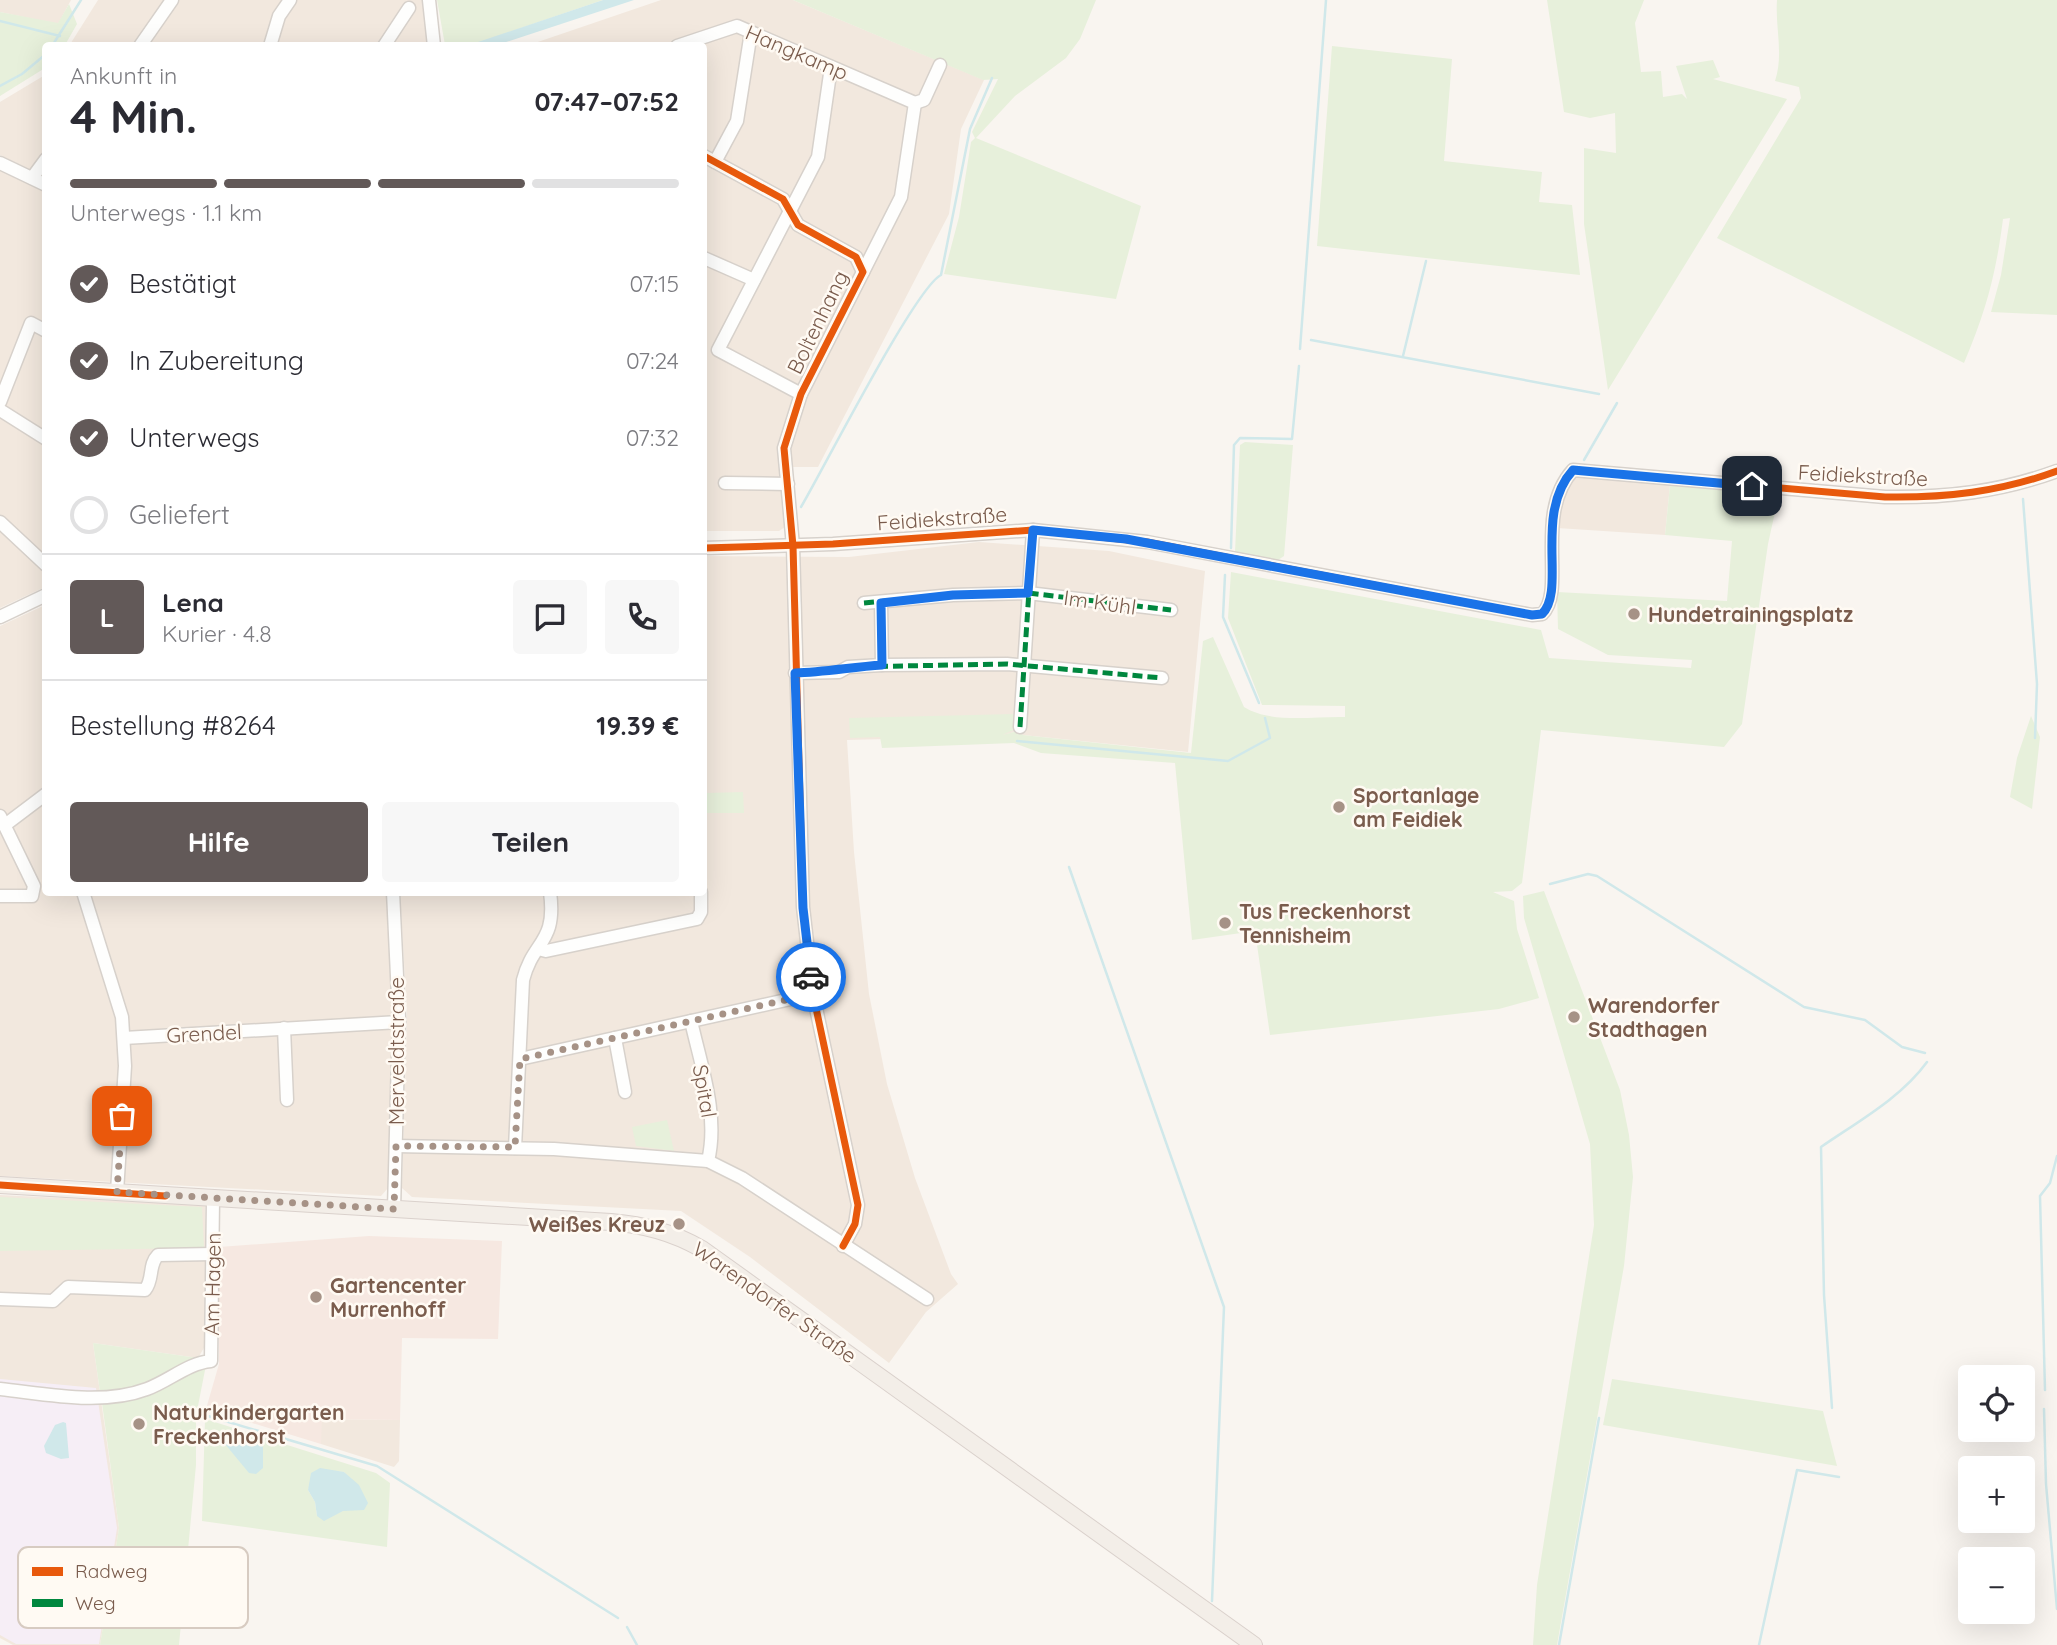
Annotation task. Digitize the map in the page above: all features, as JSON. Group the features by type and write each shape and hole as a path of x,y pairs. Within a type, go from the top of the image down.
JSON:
{"main road":[{"name":"Warendorfer Straße","path":"0,1185 630,1223 679,1236 702,1249 1254,1645"}],"street":[{"path":"143,42 172,0"},
{"path":"271,42 279,16 290,0"},
{"path":"429,0 434,42"},
{"path":"387,42 409,8"},
{"name":"Hangkamp","path":"689,42 735,26 915,103"},
{"path":"709,159 737,121 751,32"},
{"path":"863,272 901,197 915,103 924,100 940,65"},
{"path":"801,394 718,350 818,157 831,67"},
{"name":"Boltenhang","path":"709,159 783,199 798,225 856,257 863,272 801,394 784,448 793,545 803,908 813,994 858,1205 855,1224 843,1245"},
{"path":"0,163 42,183"},
{"path":"32,178 42,164"},
{"path":"707,259 754,281"},
{"path":"0,402 31,323 42,329"},
{"path":"0,410 42,436"},
{"name":"Feidiekstraße","path":"707,548 1033,530 1147,542 1532,615 1542,614 1551,600 1553,507 1562,482 1573,470 1936,498 1972,495 2057,471"},
{"path":"725,483 788,484"},
{"path":"0,522 42,561"},
{"path":"1020,727 1033,530"},
{"name":"Im Kühl","path":"864,603 953,595 1028,593 1171,610"},
{"path":"0,617 42,597"},
{"path":"881,603 882,665"},
{"path":"795,673 882,665 1023,667 1162,678"},
{"path":"0,896 37,889 2,820 42,796"},
{"path":"85,896 117,995 124,1038 117,1192"},
{"name":"Merveldtstraße","path":"393,896 399,1022 394,1209"},
{"path":"515,1147 523,980 526,966 538,950 551,923 550,896"},
{"path":"538,950 546,951 696,919 701,912 701,896"},
{"path":"520,1059 813,994"},
{"name":"Spital","path":"691,1021 708,1096 713,1141 708,1161"},
{"name":"Grendel","path":"124,1038 399,1022"},
{"path":"284,1028 288,1100"},
{"path":"615,1038 625,1092"},
{"path":"396,1146 515,1147 637,1153 708,1161 743,1178 927,1299"},
{"name":"Am Hagen","path":"0,1389 80,1399 145,1390 201,1362 211,1361 213,1199"},
{"path":"0,1299 53,1301 68,1287 145,1290 149,1285 151,1261 158,1255 213,1254"}],"shaded area":[{"path":"0,0 71,0 58,24 0,12"},
{"path":"98,0 422,0 427,42 72,42"},
{"path":"661,0 793,0 984,80 961,129 949,214 818,467 780,467 785,527 779,531 707,531 707,42 538,42"},
{"path":"42,77 42,176 0,155 0,102"},
{"path":"0,170 42,190 42,588 0,608"},
{"path":"1574,475 1670,485 1665,535 1557,528 1560,497"},
{"path":"979,542 1109,551 1205,571 1188,752 1023,735 1018,731 1000,736 847,740 854,852 869,994 887,1084 915,1178 951,1274 958,1284 926,1312 889,1363 750,1257 681,1211 412,1197 402,1188 407,1014 400,896 707,896 707,556 849,557"},
{"path":"42,606 42,896 386,896 392,1014 388,1188 381,1196 0,1176 0,626"},
{"path":"0,1195 205,1205 208,1341 198,1358 93,1343 119,1528 116,1547 18,1547 18,1628 103,1628 100,1645 13,1645 0,1638"},
{"path":"369,1236 502,1241 498,1339 402,1338 400,1420 322,1419 321,1444 206,1409 219,1364 219,1247"},
{"path":"0,1379 96,1388 117,1528 114,1547 18,1547 18,1628 101,1628 99,1644 16,1644 0,1635"},
{"path":"321,1419 400,1420 399,1461 394,1467 321,1444"}],"green space":[{"path":"437,0 603,0 481,42 444,42"},
{"path":"793,0 1096,0 1080,39 1066,58 1015,96 976,138 1141,206 1116,299 944,274 959,217 971,142 975,138 972,132 998,79 983,80"},
{"path":"1547,0 1644,0 1635,23 1641,72 1661,71 1663,97 1682,94 1687,99 1676,66 1713,60 1720,77 1713,79 1787,99 1608,390 1584,224 1584,148 1616,153 1615,113 1590,118 1564,112"},
{"path":"1777,0 2057,0 2057,315 1991,312 2001,275 2010,218 2003,219 1989,292 1964,363 1717,238 1801,98 1799,87 1775,81 1779,61"},
{"path":"69,4 77,24 67,42 42,42 42,70 0,96 0,12 58,23"},
{"path":"1332,46 1452,59 1444,161 1542,172 1539,202 1572,205 1580,275 1317,246"},
{"path":"1245,442 1293,445 1284,556 1278,560 1235,552 1240,445"},
{"path":"1670,485 1779,494 1768,544 1742,724 1724,747 1541,730 1522,883 1512,891 1493,892 1514,901 1517,929 1539,998 1499,1009 1270,1035 1255,931 1192,940 1175,763 1041,753 1014,743 882,748 880,737 850,738 849,718 1014,714 1014,730 1002,735 1018,731 1023,735 1191,753 1203,641 1213,637 1244,707 1267,716 1345,717 1345,706 1262,705 1228,618 1231,572 1541,630 1549,658 1691,668 1692,660 1608,655 1558,629 1557,592 1727,601 1732,541 1665,535"},
{"path":"2031,716 2040,737 2032,809 2010,797 2017,758"},
{"path":"743,792 744,813 707,813 707,793"},
{"path":"1544,891 1620,1090 1629,1135 1633,1177 1624,1266 1557,1645 1533,1645 1537,1585 1594,1225 1590,1144 1524,918 1523,896"},
{"path":"667,1120 674,1151 636,1146 632,1127"},
{"path":"0,1197 202,1207 204,1248 0,1251"},
{"path":"93,1343 198,1358 143,1386 100,1392"},
{"path":"206,1365 196,1416 196,1465 188,1547 116,1547 119,1528 102,1403"},
{"path":"1612,1379 1823,1411 1837,1466 1603,1425"},
{"path":"205,1419 376,1473 390,1483 387,1547 202,1521","holes":["327,1471 344,1472 361,1490 343,1511 317,1516 315,1502 308,1490 312,1480"]},
{"path":"103,1628 181,1628 179,1645 100,1645"}],"water":[{"path":"603,0 634,0 506,42 478,42"},
{"path":"66,1423 69,1458 61,1459 46,1453 44,1446 55,1425"},
{"path":"221,1432 260,1443 263,1447 263,1468 256,1474 249,1473 220,1438"},
{"path":"320,1468 344,1472 359,1485 368,1503 364,1510 343,1511 324,1521 317,1516 315,1502 308,1490 311,1473"}],"waterway":[{"path":"55,42 81,0"},
{"path":"1300,349 1326,0"},
{"path":"0,21 60,36"},
{"path":"0,86 22,74 42,57"},
{"path":"801,507 891,344 928,287 941,275 970,129 992,78"},
{"path":"1403,356 1426,261"},
{"path":"1311,340 1599,394"},
{"path":"1231,548 1234,445 1240,438 1292,439 1299,366"},
{"path":"1584,460 1617,403"},
{"path":"2023,499 2037,684 2035,738"},
{"path":"1225,575 1223,617 1259,703"},
{"path":"1017,741 1228,761 1270,738 1265,718"},
{"path":"1069,867 1224,1307 1212,1601"},
{"path":"1550,884 1588,874 1597,876 1804,1007 1865,1020 1902,1047 1925,1053"},
{"path":"1832,1408 1824,1295 1821,1147 1892,1098 1927,1062"},
{"path":"2045,1390 2040,1196 2050,1183 2057,1156"},
{"path":"2044,1409 2046,1484 2057,1609"},
{"path":"208,1416 377,1466 618,1618"},
{"path":"1559,1645 1599,1418"},
{"path":"1759,1645 1797,1470 1839,1477"},
{"path":"627,1627 637,1645"}],"marked path":[{"path":"1020,727 1033,530"},
{"path":"864,603 953,595 1028,593 1171,610"},
{"path":"881,603 882,665"},
{"path":"848,667 1007,664 1162,678"}],"cycle path":[{"path":"707,158 783,199 798,225 856,257 863,272 801,394 784,448 793,546 803,907 813,994 858,1205 855,1224 843,1246"},
{"path":"707,548 833,544 1033,530 1147,542 1532,615 1542,614 1549,603 1555,508 1561,488 1573,470 1885,497 1929,496 1993,489 2057,471"},
{"path":"0,1185 165,1196"}],"way so far":[{"path":"122,1116 117,1192 394,1209 396,1146 515,1147 520,1059 813,994 811,977"}],"place":[{"name":"Hundetrainingsplatz","path":"1634,614"},
{"name":"Sportanlage am Feidiek","path":"1339,807"},
{"name":"Tus Freckenhorst Tennisheim","path":"1225,923"},
{"name":"Warendorfer Stadthagen","path":"1574,1017"},
{"name":"Weißes Kreuz","path":"679,1224"},
{"name":"Gartencenter Murrenhoff","path":"316,1297"},
{"name":"Naturkindergarten Freckenhorst","path":"139,1424"}],"route":[{"path":"811,977 803,908 795,673 882,665 881,603 953,595 1028,593 1033,530 1147,542 1525,615 1542,614 1551,600 1552,518 1555,496 1562,482 1573,470 1586,469 1670,480 1752,486"}]}
